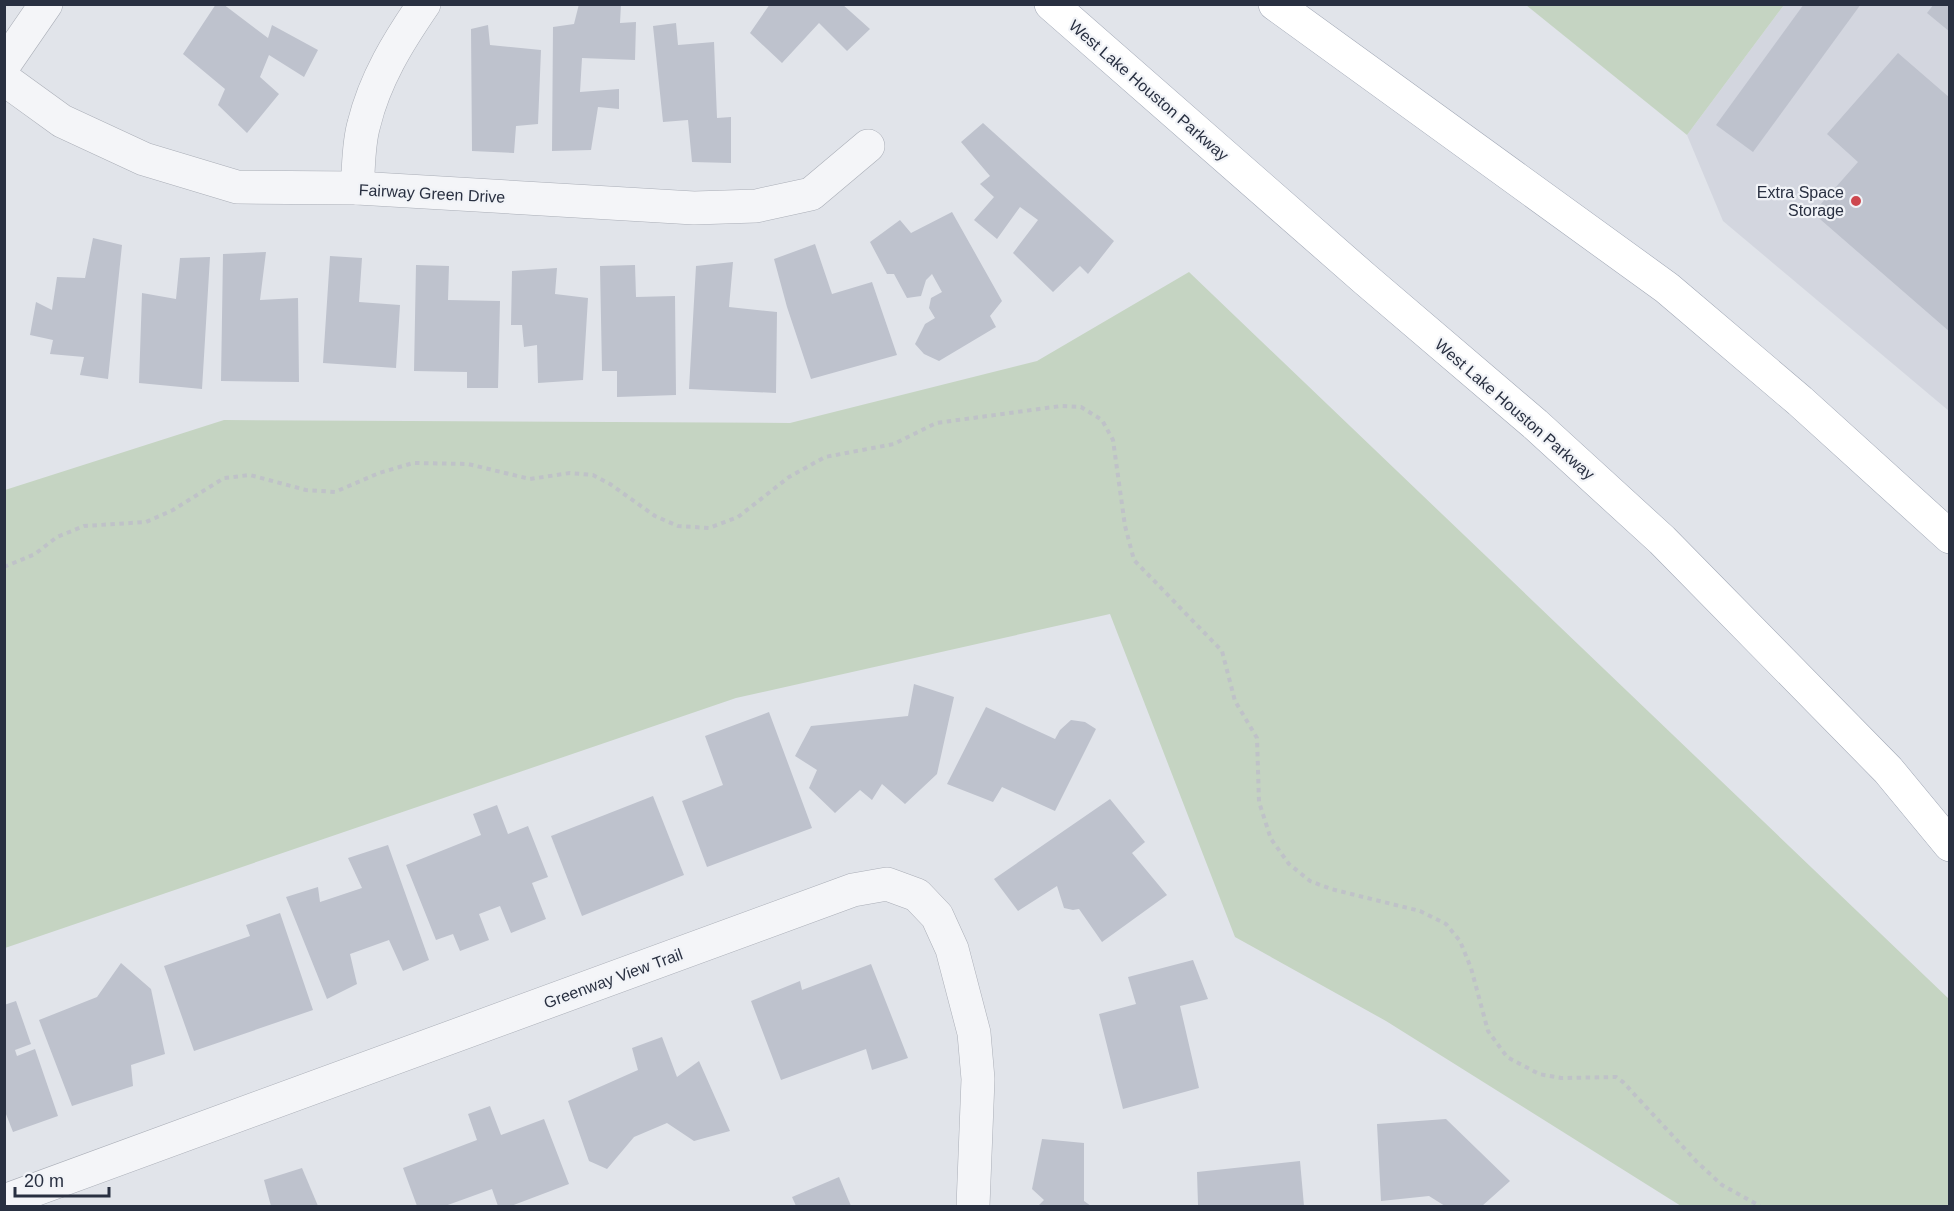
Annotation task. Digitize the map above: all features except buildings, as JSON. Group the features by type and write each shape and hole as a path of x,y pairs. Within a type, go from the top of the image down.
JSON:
{"main road":[{"name":"West Lake Houston Parkway","path":"1051,4 1365,279 1535,423 1662,540 1888,770 1950,845"},
{"path":"1275,4 1667,288 1800,401 1950,537"}],"street":[{"path":"4,65 46,4"},
{"path":"357,188 363,126 377,83 398,41 424,4"},
{"name":"Fairway Green Drive","path":"4,79 62,121 144,159 237,187 357,188 694,208 756,206 811,194 868,146"},
{"name":"Greenway View Trail","path":"4,1201 853,890 887,884 917,894 937,916 952,949 962,981 974,1033 978,1079 973,1206"}],"path":[{"path":"4,567 35,554 57,537 84,526 146,522 173,510 224,478 250,475 306,490 335,492 380,472 413,463 468,464 530,479 570,472 593,475 610,484 655,516 678,526 709,528 738,517 789,477 825,457 894,444 936,423 1061,406 1081,407 1102,420 1113,440 1125,526 1134,560 1222,651 1235,702 1257,738 1259,802 1271,839 1289,864 1310,881 1331,889 1420,911 1446,924 1460,940 1471,968 1488,1032 1507,1057 1539,1074 1561,1078 1616,1077 1722,1185 1760,1206"}],"shaded area":[{"path":"1784,5 1949,5 1949,411 1723,221 1687,135"}],"green space":[{"path":"1526,5 1784,5 1687,135"},
{"path":"1189,272 1949,999 1949,1206 1681,1206 1386,1021 1235,937 1110,614 736,698 5,948 5,490 224,420 790,423 1037,361"}],"place":[{"name":"Extra Space Storage","path":"1856,201"}]}
